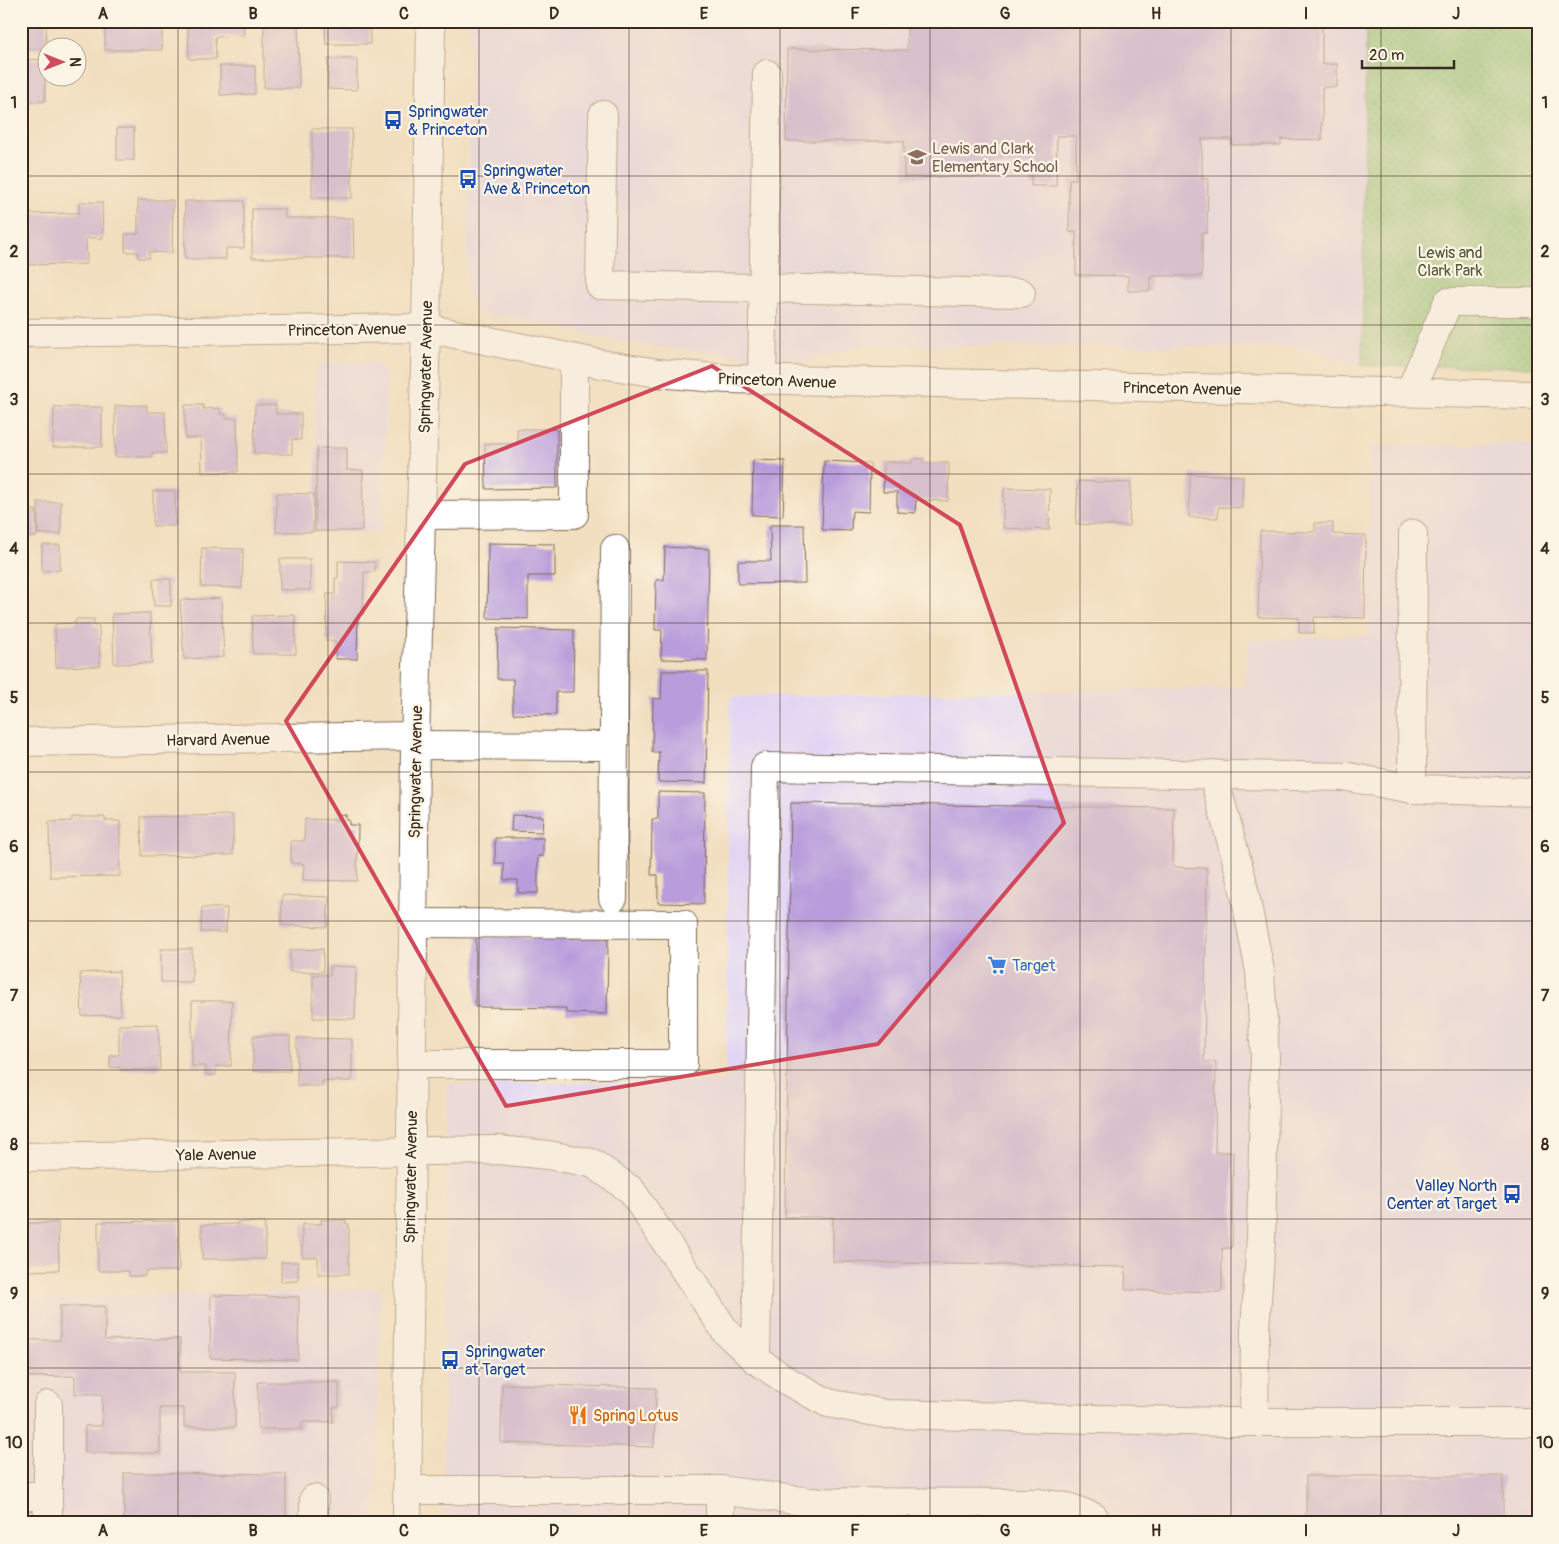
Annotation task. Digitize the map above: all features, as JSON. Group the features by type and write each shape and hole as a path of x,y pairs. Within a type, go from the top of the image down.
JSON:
{"street":[{"name":"Springwater Avenue","path":"407,1523 415,740 426,328 431,21"},
{"path":"762,380 767,74"},
{"path":"603,115 600,285 1021,293"},
{"path":"1410,392 1448,302 1538,302"},
{"name":"Princeton Avenue","path":"21,333 426,328 574,359 658,373 728,379 1538,395"},
{"path":"421,515 574,514 574,359"},
{"path":"1412,789 1413,534"},
{"path":"613,898 615,548"},
{"name":"Harvard Avenue","path":"21,742 415,740 613,746"},
{"path":"756,1360 765,767 1349,777 1412,789 1538,792"},
{"path":"1213,774 1242,880 1260,971 1265,1058 1264,1146 1255,1330 1254,1421"},
{"path":"411,1064 683,1064 684,924 413,923"},
{"name":"Yale Avenue","path":"21,1156 498,1150 548,1154 592,1163 631,1190 726,1332 756,1360 789,1382 828,1403 886,1414 1226,1422 1538,1422"},
{"path":"48,1406 34,1496 48,1523"},
{"path":"407,1490 720,1490 810,1502 1039,1503 1068,1507 1094,1517 1094,1523"},
{"path":"720,1490 720,1523"}],"highlighted area":[{"path":"712,366 960,525 1064,823 878,1044 506,1106 286,721 465,464"}],"shaded area":[{"name":"Lewis and Clark Elementary School","path":"471,21 1366,21 1362,366 1300,347 867,345 799,363 651,346 512,317 480,314 467,293"},
{"path":"376,361 383,368 386,377 383,532 315,532 316,364"},
{"path":"1538,444 1538,1523 443,1523 447,1084 726,1082 730,697 1246,687 1248,640 1368,636 1370,446"},
{"path":"381,1288 375,1523 21,1523 21,1299"}],"green space":[{"name":"Lewis and Clark Park","path":"1366,21 1538,21 1538,367 1362,366"}],"building":[{"path":"21,21 46,21 46,38 38,38 38,49 27,49 27,58 21,58"},
{"path":"105,21 162,21 162,50 105,50"},
{"path":"188,21 244,21 244,36 215,37 216,59 189,59"},
{"path":"264,21 298,21 299,88 264,88"},
{"path":"325,21 369,21 370,44 326,44"},
{"path":"907,21 1322,21 1322,64 1337,64 1337,87 1322,87 1322,140 1281,139 1281,145 1232,145 1232,139 1202,139 1202,179 1208,179 1207,233 1202,233 1202,276 1150,276 1150,291 1128,291 1128,276 1076,275 1076,232 1069,232 1069,179 1076,179 1076,136 1057,136 1056,186 1031,186 1031,165 989,165 989,177 904,177 904,141 786,141 787,49 907,50"},
{"path":"38,59 38,88 45,88 45,101 26,102 25,60"},
{"path":"328,59 357,59 357,90 328,89"},
{"path":"220,66 255,66 255,94 220,95"},
{"path":"117,128 134,128 134,160 117,160"},
{"path":"312,129 352,129 352,198 312,198"},
{"path":"138,200 173,200 172,253 149,252 149,258 138,258 138,252 125,252 125,234 138,234"},
{"path":"185,201 244,201 244,248 226,248 226,259 185,259"},
{"path":"79,202 102,202 103,238 86,238 87,264 21,265 21,214 79,213"},
{"path":"252,209 285,209 285,218 353,218 354,258 252,258"},
{"path":"147,405 147,412 165,412 166,453 152,453 152,457 115,457 115,406"},
{"path":"185,405 203,405 203,409 220,408 220,414 226,414 226,418 237,418 238,472 202,473 201,438 185,438"},
{"path":"255,405 276,405 276,414 301,414 301,440 292,439 292,454 254,454"},
{"path":"54,407 102,407 102,447 53,447"},
{"path":"21,414 25,414 25,455 21,455"},
{"path":"517,429 557,429 557,488 486,489 485,444 518,444"},
{"path":"317,448 347,448 347,470 363,470 362,531 315,531"},
{"path":"912,459 923,459 923,463 949,463 948,501 916,500 915,513 897,512 897,492 883,492 884,462 912,463"},
{"path":"753,460 785,461 783,516 752,515"},
{"path":"824,461 870,463 869,512 852,511 851,531 822,530"},
{"path":"1190,474 1243,476 1242,508 1218,507 1218,518 1189,517"},
{"path":"1078,481 1131,483 1129,526 1076,524"},
{"path":"1004,488 1050,489 1049,530 1003,528"},
{"path":"153,491 175,491 175,526 153,526"},
{"path":"277,493 314,494 313,532 276,532"},
{"path":"38,502 61,502 61,534 38,534"},
{"path":"21,510 36,510 37,537 21,537"},
{"path":"1315,523 1333,523 1333,534 1366,535 1365,618 1314,617 1314,633 1299,633 1299,618 1258,617 1260,531 1315,532"},
{"path":"770,525 804,525 805,583 738,584 738,561 771,561"},
{"path":"488,543 555,544 555,576 528,576 528,619 487,618"},
{"path":"42,545 60,545 60,570 42,571"},
{"path":"665,547 709,549 707,660 661,659 662,630 655,630 656,580 664,580"},
{"path":"202,548 243,549 242,588 201,587"},
{"path":"280,559 310,559 310,590 280,590"},
{"path":"338,561 375,562 375,572 364,572 363,614 358,614 357,659 336,659 336,641 326,641 327,594 335,594 335,578 338,578"},
{"path":"153,579 171,579 171,606 154,606"},
{"path":"221,598 224,657 184,659 180,600"},
{"path":"150,613 152,663 114,664 112,614"},
{"path":"295,615 296,654 253,654 252,616"},
{"path":"76,619 94,619 94,626 99,626 100,666 56,667 55,624 76,623"},
{"path":"21,621 26,621 26,666 21,666"},
{"path":"498,628 574,630 573,692 556,692 556,715 513,714 513,679 497,679"},
{"path":"662,671 708,671 706,783 658,782 659,752 652,752 653,698 661,699"},
{"path":"658,792 705,793 704,904 658,903 658,875 651,875 652,819 658,819"},
{"name":"Target","path":"791,803 1174,808 1173,867 1207,868 1204,1062 1216,1062 1215,1152 1233,1152 1232,1248 1222,1248 1222,1292 1125,1290 1126,1267 833,1262 833,1217 785,1217"},
{"path":"337,814 346,815 349,825 358,825 357,881 303,880 304,864 291,863 291,841 304,841 305,819 337,820"},
{"path":"233,815 233,855 142,856 141,817"},
{"path":"512,815 543,816 542,832 511,831"},
{"path":"72,817 105,817 105,821 120,821 120,876 50,877 49,822 72,821"},
{"path":"21,831 27,831 28,869 21,869"},
{"path":"495,838 543,838 543,856 538,856 538,893 518,893 518,880 504,880 504,863 495,863"},
{"path":"282,895 329,897 327,927 281,925"},
{"path":"202,908 227,908 226,932 201,932"},
{"path":"476,937 608,938 607,1014 566,1013 566,1008 475,1007"},
{"path":"161,949 192,949 192,982 161,982"},
{"path":"323,949 323,972 290,972 290,950"},
{"path":"330,966 356,967 355,1019 313,1018 313,975 330,975"},
{"path":"119,971 121,1015 82,1016 80,973"},
{"path":"192,1001 232,1001 231,1066 216,1066 216,1075 206,1075 206,1066 192,1066"},
{"path":"158,1024 160,1069 120,1070 120,1067 110,1068 110,1055 119,1055 119,1025"},
{"path":"253,1036 290,1036 290,1071 253,1071"},
{"path":"297,1038 352,1039 352,1081 322,1081 322,1086 297,1086"},
{"path":"321,1220 346,1220 346,1224 349,1224 349,1274 318,1274 318,1257 302,1257 302,1224 321,1224"},
{"path":"179,1221 179,1271 145,1271 145,1276 129,1276 129,1271 98,1271 98,1222"},
{"path":"237,1222 265,1222 265,1259 202,1259 202,1225 237,1224"},
{"path":"21,1223 58,1223 59,1270 28,1271 28,1277 21,1277"},
{"path":"281,1262 298,1262 298,1281 281,1282"},
{"path":"211,1295 299,1297 298,1360 210,1358"},
{"path":"60,1306 105,1306 105,1340 180,1339 180,1372 235,1372 235,1427 184,1427 184,1408 160,1408 160,1453 85,1453 85,1426 102,1426 102,1394 75,1394 75,1376 21,1377 21,1340 60,1340"},
{"path":"258,1382 339,1382 339,1407 333,1407 333,1422 302,1422 302,1429 258,1429"},
{"name":"Spring Lotus","path":"502,1384 656,1388 654,1447 501,1443"},
{"path":"124,1473 286,1474 286,1523 124,1523"},
{"path":"1306,1476 1503,1476 1503,1523 1306,1523"},
{"path":"1046,1519 1046,1523 815,1523 815,1520"}],"place":[{"name":"Springwater & Princeton","path":"393,120"},
{"name":"Lewis and Clark Elementary School","path":"917,157"},
{"name":"Springwater Ave & Princeton","path":"468,179"},
{"name":"Target","path":"997,965"},
{"name":"Valley North Center at Target","path":"1512,1194"},
{"name":"Springwater at Target","path":"450,1360"},
{"name":"Spring Lotus","path":"578,1415"}]}
